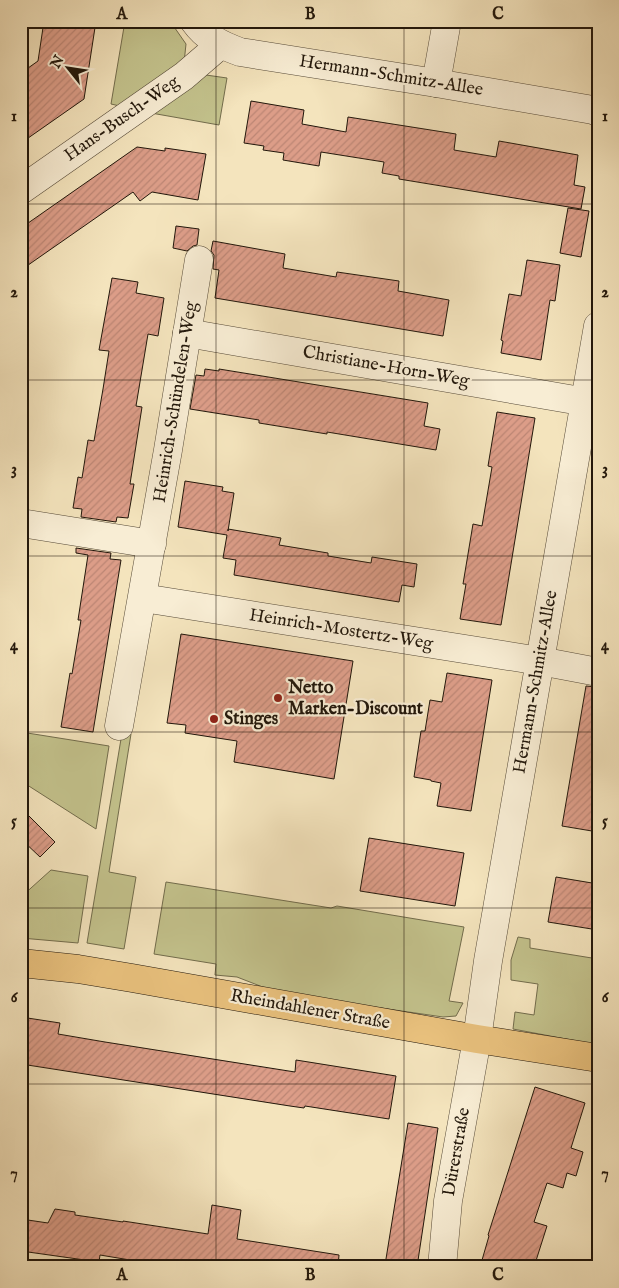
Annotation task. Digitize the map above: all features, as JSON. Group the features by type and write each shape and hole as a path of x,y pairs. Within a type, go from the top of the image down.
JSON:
{"main road":[{"name":"Rheindahlener Straße","path":"21,963 132,978 477,1039 598,1058"}],"street":[{"name":"Hermann-Schmitz-Allee","path":"194,21 200,30 220,45 240,52 436,83 598,112"},
{"path":"436,83 447,21"},
{"name":"Hans-Busch-Weg","path":"21,190 184,76 220,45"},
{"name":"Heinrich-Schündelen-Weg","path":"119,726 143,598 199,260"},
{"name":"Hermann-Schmitz-Allee","path":"477,1039 488,961 540,661 591,403 598,326"},
{"name":"Christiane-Horn-Weg","path":"187,333 591,403"},
{"path":"21,523 152,544"},
{"name":"Heinrich-Mostertz-Weg","path":"143,598 540,661 598,672"},
{"name":"Dürerstraße","path":"442,1267 448,1200 477,1039"}],"shaded area":[{"path":"125,21 170,21 186,44 184,63 124,107 111,104"},
{"path":"206,75 227,78 219,125 151,113"},
{"path":"21,732 109,746 96,829 21,781"},
{"path":"122,733 131,734 109,872 136,877 124,949 87,943"},
{"path":"51,870 88,876 78,943 21,938 21,897"},
{"path":"166,882 331,908 337,906 464,927 449,1001 463,1003 456,1016 443,1017 278,993 237,977 215,975 216,964 154,954"},
{"path":"518,937 530,939 530,948 598,959 598,1045 513,1029 515,1012 534,1015 538,984 511,980 511,960"}],"building":[{"path":"44,21 96,21 84,99 21,143 21,73 38,61"},
{"path":"251,101 304,110 302,124 346,132 348,117 456,134 454,150 496,157 499,141 578,155 574,185 585,187 581,209 399,179 399,176 382,173 384,162 321,152 319,166 283,160 284,153 263,150 264,146 244,143"},
{"path":"137,147 165,151 165,148 206,154 198,200 152,192 140,201 133,192 21,270 21,228"},
{"path":"568,208 589,211 581,257 560,253"},
{"path":"176,226 199,229 197,245 187,251 173,248"},
{"path":"213,241 285,254 283,268 336,277 337,272 399,281 398,291 449,300 443,336 215,298 219,270 213,269 214,255 211,251"},
{"path":"527,260 560,265 555,301 550,300 541,360 501,353 503,341 501,340 509,294 521,296"},
{"path":"112,278 138,282 136,293 164,298 158,336 148,334 136,406 142,407 130,484 134,484 128,518 117,517 116,522 81,517 82,509 73,508 78,477 82,478 88,440 94,441 103,389 109,351 99,350"},
{"path":"205,369 219,371 219,369 428,403 424,426 440,429 436,450 259,423 259,420 190,409 196,375 204,376"},
{"path":"497,412 535,418 501,625 460,619 466,584 463,584 473,524 482,526 492,467 488,466"},
{"path":"185,481 223,487 222,491 234,493 228,529 281,538 279,545 328,553 328,556 371,563 372,557 417,564 414,587 402,585 399,602 234,575 236,560 223,558 227,535 178,527"},
{"path":"76,548 111,553 110,559 121,560 93,732 61,727 81,620 78,620 88,555 76,553"},
{"path":"181,634 353,661 334,779 234,762 237,741 185,733 186,725 167,723"},
{"path":"447,673 492,680 471,811 437,806 441,783 414,777 421,731 425,731 430,700 442,702"},
{"path":"586,686 598,687 598,832 562,826"},
{"path":"21,808 55,842 40,857 21,839"},
{"path":"369,838 464,853 455,906 360,891"},
{"path":"556,877 598,884 598,930 548,922"},
{"path":"21,1017 60,1023 58,1034 295,1072 296,1060 396,1076 389,1119 305,1106 304,1108 290,1106 21,1064"},
{"path":"535,1087 585,1103 571,1148 583,1152 576,1176 567,1173 563,1188 547,1183 534,1222 547,1226 534,1267 480,1267 488,1235"},
{"path":"408,1123 438,1128 417,1267 398,1267 385,1265"},
{"path":"212,1205 241,1210 237,1239 339,1255 338,1267 172,1267 100,1255 99,1262 21,1251 21,1219 48,1223 55,1209 75,1212 75,1215 208,1234"}],"place":[{"name":"Netto Marken-Discount","path":"278,698"},
{"name":"Stinges","path":"214,719"}]}
